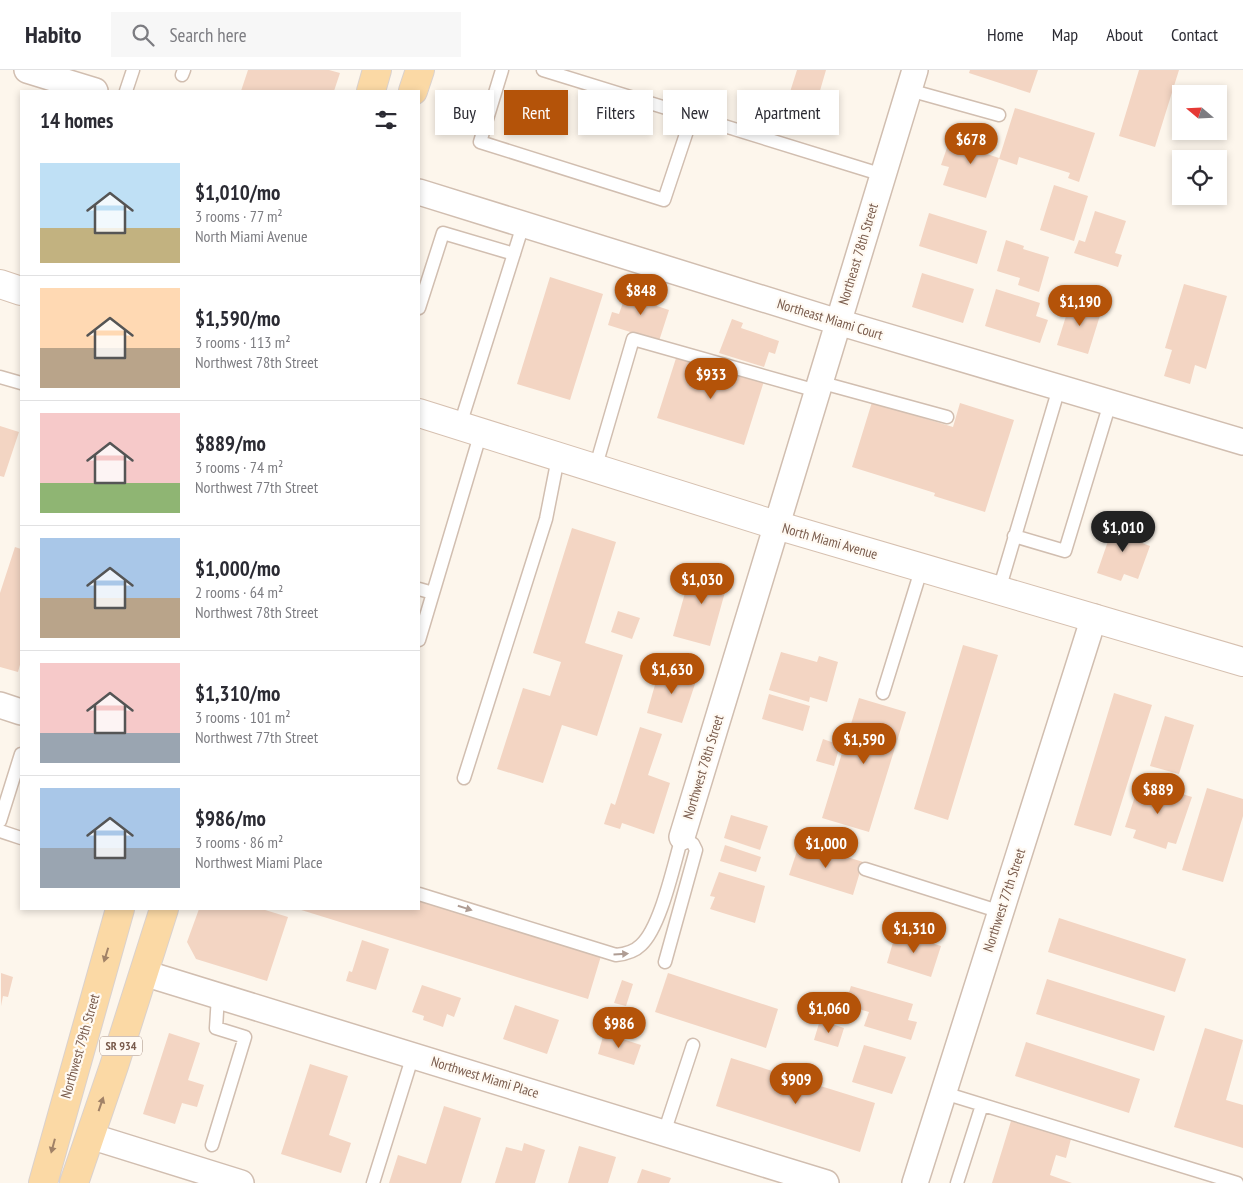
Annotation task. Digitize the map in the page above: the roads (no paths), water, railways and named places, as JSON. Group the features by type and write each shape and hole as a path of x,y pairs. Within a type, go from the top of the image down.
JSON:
{"main road":[{"path":"371,90 377,70"},
{"path":"413,90 420,70"},
{"path":"0,284 20,291"},
{"name":"North Miami Avenue","path":"420,413 776,525 1243,662"},
{"name":"Northwest 79th Street","path":"43,1183 120,910"},
{"path":"144,973 153,910"},
{"name":"SR 934","path":"74,1183 164,910"}],"street":[{"path":"27,70 92,90"},
{"name":"Northeast 78th Street","path":"776,525 912,80"},
{"name":"Northeast Miami Court","path":"420,192 838,322 1243,442"},
{"name":"Northwest 78th Street","path":"682,836 776,525"},
{"name":"Northwest 77th Street","path":"915,1183 1094,617"},
{"path":"0,705 20,712"},
{"name":"Northwest Miami Place","path":"144,973 826,1183"},
{"path":"90,1136 241,1183"}],"lane":[{"path":"126,90 133,70"},
{"path":"502,70 480,142 664,200 686,135"},
{"path":"543,70 663,107"},
{"path":"912,80 999,115"},
{"path":"727,127 883,175"},
{"path":"420,635 433,594 471,429 514,254 523,225"},
{"path":"420,305 443,233 514,254"},
{"path":"594,469 634,339 818,387 947,417"},
{"path":"0,377 20,383"},
{"path":"999,590 1059,388"},
{"path":"1014,536 1064,551 1110,403"},
{"path":"464,778 546,519 558,458"},
{"path":"883,693 922,567"},
{"path":"420,589 433,594"},
{"path":"0,821 20,757"},
{"path":"0,831 20,838"},
{"path":"420,894 616,956 629,953 642,944 659,916 682,836 693,844 696,850 665,962"},
{"path":"865,869 1000,912"},
{"path":"212,1145 245,1037 216,1028 218,996"},
{"path":"664,1133 693,1045"},
{"path":"373,1183 413,1055"},
{"path":"944,1093 1237,1183"},
{"path":"957,1183 982,1105"}]}
